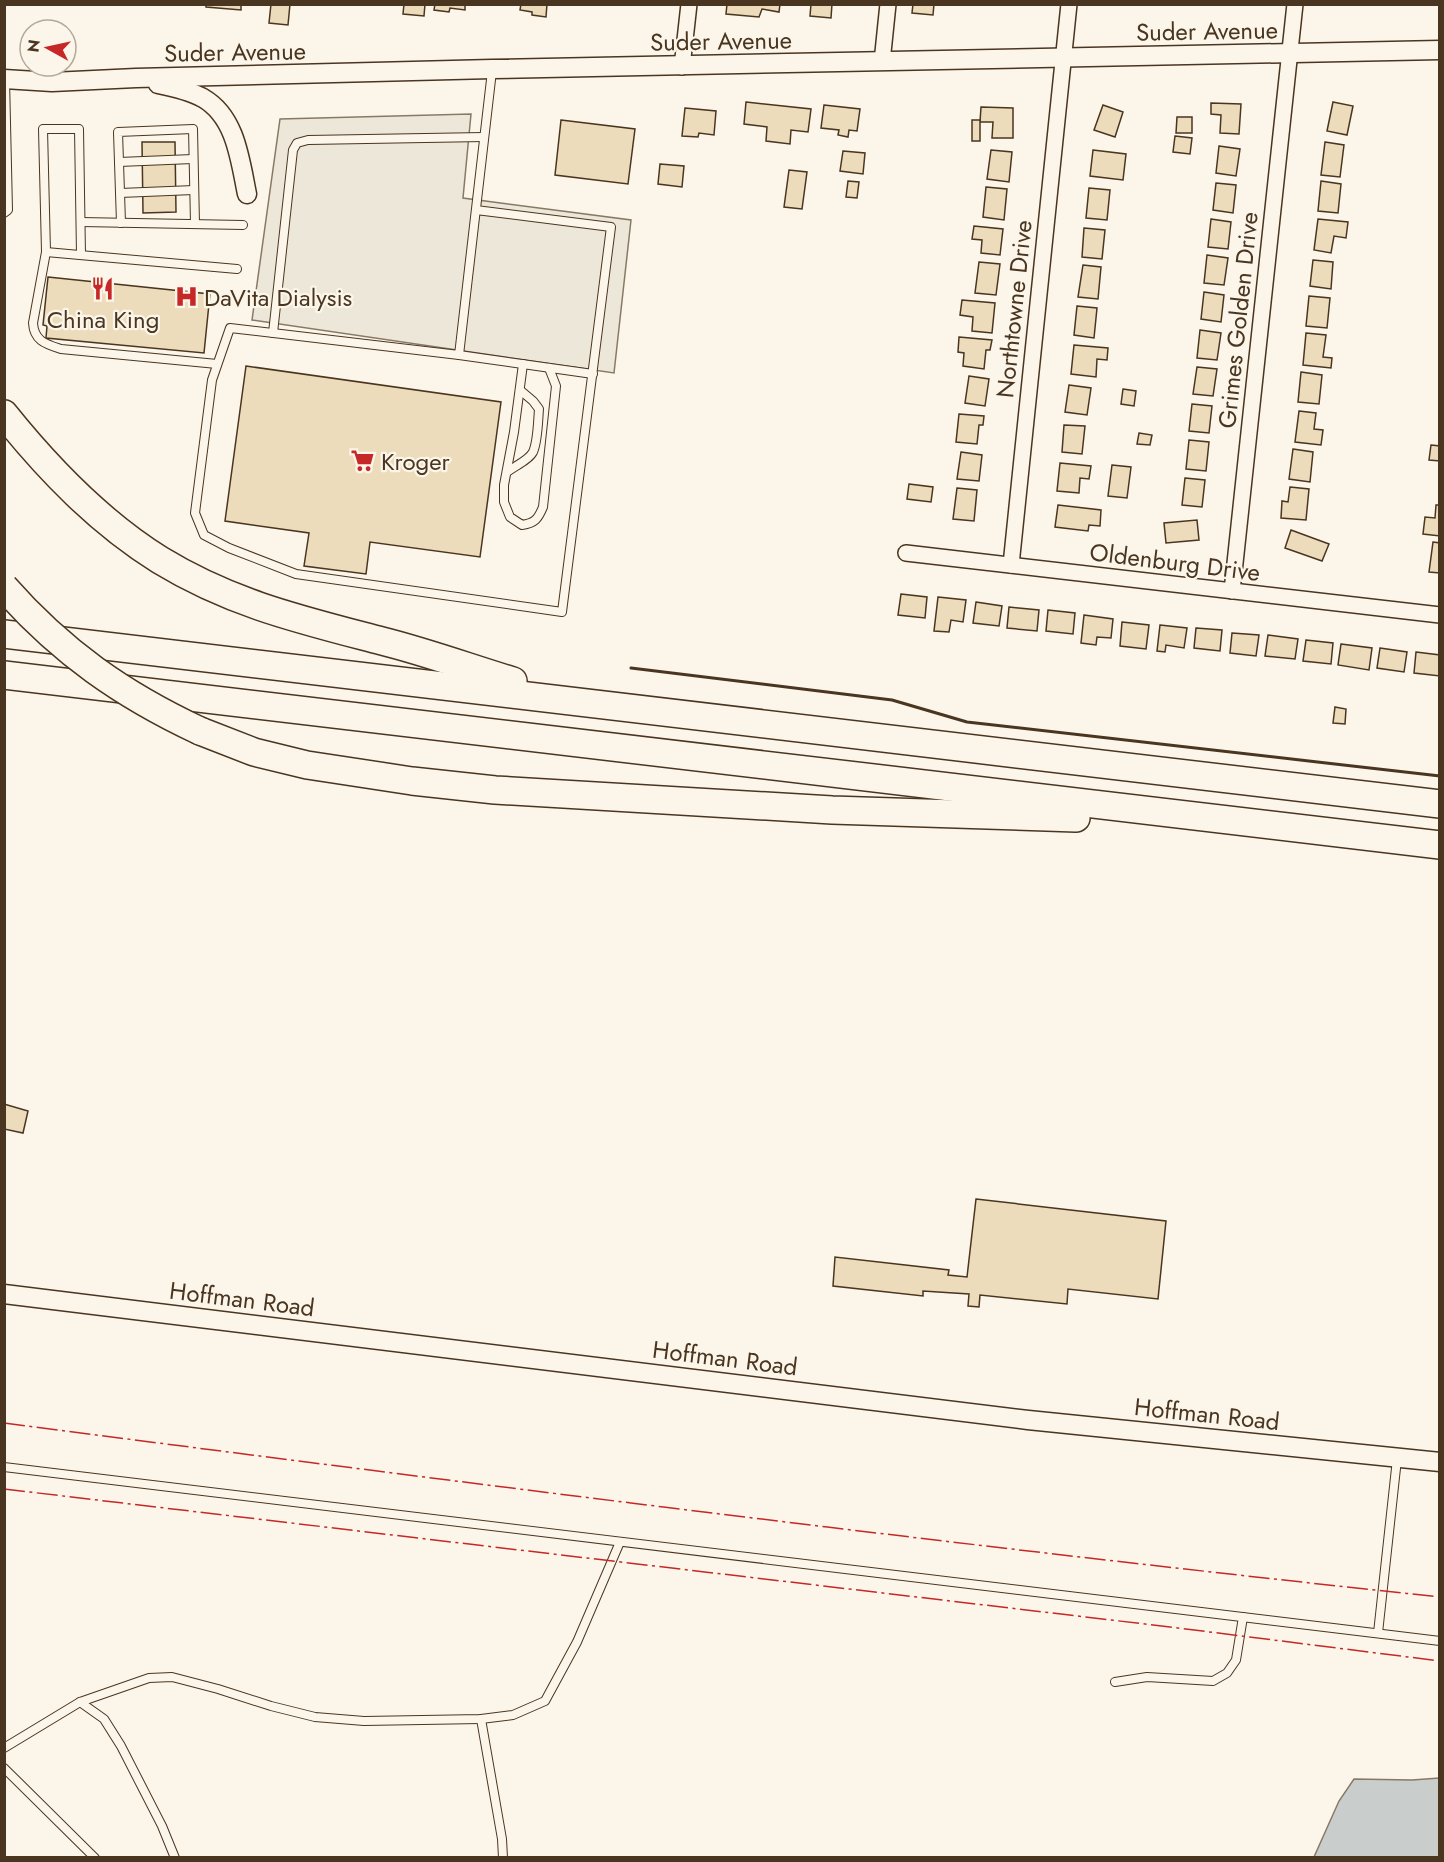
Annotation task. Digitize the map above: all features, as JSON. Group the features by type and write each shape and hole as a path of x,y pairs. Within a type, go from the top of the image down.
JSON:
{"highway":[{"path":"4,414 58,477 97,514 138,545 183,573 229,595 280,614 384,641 577,701"},
{"path":"4,587 49,634 88,666 146,704 200,731 254,752 306,765 412,781 495,790 832,810 1254,823"},
{"path":"4,634 1440,804"},
{"path":"4,675 1440,845"}],"street":[{"path":"682,67 689,4"},
{"path":"882,62 888,4"},
{"name":"Northtowne Drive","path":"1011,565 1069,4"},
{"name":"Grimes Golden Drive","path":"1232,591 1295,4"},
{"name":"Suder Avenue","path":"4,79 52,82 492,69 682,67 1440,50"},
{"path":"136,78 188,92 203,98 216,109 225,120 239,152 247,194"},
{"name":"Oldenburg Drive","path":"906,553 1440,615"},
{"name":"Hoffman Road","path":"4,1294 1029,1420 1440,1462"}],"lane":[{"path":"459,356 492,69"},
{"path":"4,79 8,210 4,213"},
{"path":"81,255 79,129 43,129 46,252 33,323 33,331 38,339 61,349 217,364"},
{"path":"121,223 118,132 193,129 195,224"},
{"path":"273,333 293,150 297,143 308,140 484,137"},
{"path":"119,162 193,159"},
{"path":"120,193 194,190"},
{"path":"477,210 611,227 593,374 562,612 296,574 229,548 204,535 195,513 212,380 230,327 593,374"},
{"path":"81,222 243,225"},
{"path":"46,252 237,269"},
{"path":"523,364 504,485 504,502 510,516 522,525 533,523 539,517 543,507 556,386 549,368"},
{"path":"507,472 533,453 535,443 539,409 520,390"},
{"path":"1378,1634 1397,1456"},
{"path":"4,1467 1440,1641"},
{"path":"4,1748 80,1702 149,1678 172,1677 315,1717 364,1721 481,1719 513,1715 545,1701 577,1642 620,1542"},
{"path":"1116,1682 1147,1677 1213,1681 1227,1673 1236,1660 1243,1617"},
{"path":"80,1702 104,1719 121,1746 162,1826 175,1857"},
{"path":"481,1719 502,1839 502,1857"},
{"path":"4,1768 95,1857"}],"shaded area":[{"path":"471,114 463,198 631,220 614,373 252,320 280,119"},
{"path":"1439,1778 1439,1857 1314,1857 1339,1801 1354,1779"}],"building":[{"path":"206,4 241,4 241,10 206,7"},
{"path":"271,4 290,4 288,25 269,23"},
{"path":"404,4 425,4 424,16 403,14"},
{"path":"435,4 465,4 465,10 450,8 449,12 434,10"},
{"path":"521,4 547,4 546,17 520,10"},
{"path":"727,4 780,4 779,12 762,9 759,17 726,14"},
{"path":"811,4 832,4 831,18 810,16"},
{"path":"913,4 934,4 933,15 912,13"},
{"path":"746,102 811,109 808,132 791,130 790,144 766,141 767,127 744,124"},
{"path":"1333,102 1353,106 1347,135 1327,131"},
{"path":"1211,103 1241,104 1239,134 1220,133 1221,115 1211,114"},
{"path":"824,105 860,109 857,131 849,130 848,137 838,135 839,130 821,128"},
{"path":"1103,105 1123,112 1115,137 1094,130"},
{"path":"981,107 1013,108 1013,138 992,138 993,122 980,122"},
{"path":"685,108 716,111 714,135 699,133 698,137 682,136"},
{"path":"1177,117 1192,117 1192,133 1176,133"},
{"path":"561,120 635,129 628,184 555,175"},
{"path":"972,120 980,120 980,141 972,141"},
{"path":"1175,136 1192,138 1190,154 1173,152"},
{"path":"142,142 175,142 176,212 143,213"},
{"path":"1325,142 1344,145 1340,177 1321,175"},
{"path":"1219,146 1240,149 1236,176 1216,173"},
{"path":"991,150 1012,152 1009,182 987,179"},
{"path":"1093,150 1126,154 1123,180 1090,176"},
{"path":"843,151 865,153 863,174 840,171"},
{"path":"660,164 684,166 682,187 658,184"},
{"path":"789,170 807,172 802,209 784,207"},
{"path":"848,181 859,182 857,198 846,197"},
{"path":"1321,181 1341,184 1338,213 1318,211"},
{"path":"1216,183 1236,185 1233,213 1213,210"},
{"path":"986,187 1007,189 1004,220 983,217"},
{"path":"1089,188 1110,190 1107,220 1086,218"},
{"path":"1211,219 1231,222 1228,249 1208,247"},
{"path":"1318,219 1348,222 1346,238 1334,236 1331,253 1314,250"},
{"path":"974,226 1003,229 1000,255 981,253 982,240 972,239"},
{"path":"1084,228 1105,230 1102,259 1082,257"},
{"path":"1207,255 1228,258 1224,285 1204,283"},
{"path":"1313,260 1333,262 1331,289 1310,286"},
{"path":"979,262 1000,264 996,295 975,293"},
{"path":"1083,265 1101,267 1098,299 1078,297"},
{"path":"48,277 210,294 204,353 46,338 47,326 43,325"},
{"path":"1204,292 1224,295 1221,322 1201,319"},
{"path":"1309,296 1330,298 1327,328 1306,326"},
{"path":"962,300 995,303 992,333 972,331 973,317 960,315"},
{"path":"1077,306 1097,308 1094,338 1074,335"},
{"path":"1200,330 1221,333 1217,360 1197,358"},
{"path":"1306,333 1326,335 1323,357 1332,358 1331,368 1303,365"},
{"path":"959,337 992,340 990,350 986,350 984,369 963,366 964,353 958,352"},
{"path":"1074,345 1108,348 1107,360 1097,359 1096,377 1071,374"},
{"name":"Kroger","path":"246,366 501,402 480,557 370,542 366,574 304,566 309,533 225,521"},
{"path":"1197,367 1217,369 1213,396 1193,394"},
{"path":"1301,372 1322,375 1319,404 1298,402"},
{"path":"969,376 989,379 985,406 965,403"},
{"path":"1069,385 1091,388 1087,415 1065,412"},
{"path":"1123,389 1136,391 1134,406 1121,404"},
{"path":"1192,404 1212,406 1209,433 1189,431"},
{"path":"1299,411 1316,413 1314,429 1323,430 1321,445 1295,442"},
{"path":"959,414 984,416 983,425 979,425 977,444 956,442"},
{"path":"1064,425 1085,426 1082,454 1062,452"},
{"path":"1139,433 1152,435 1150,445 1137,444"},
{"path":"1189,440 1209,442 1206,471 1186,469"},
{"path":"1431,445 1440,446 1440,461 1429,460"},
{"path":"1293,449 1313,452 1310,482 1289,479"},
{"path":"961,452 982,455 979,481 957,479"},
{"path":"1060,463 1091,466 1089,479 1080,478 1079,493 1057,491"},
{"path":"1112,465 1131,467 1127,498 1108,496"},
{"path":"1185,478 1205,480 1202,507 1182,505"},
{"path":"909,484 933,487 931,502 907,499"},
{"path":"1290,487 1309,489 1306,520 1281,518 1282,501 1288,502"},
{"path":"957,488 977,490 974,521 953,519"},
{"path":"1058,505 1101,510 1100,526 1089,525 1088,531 1055,527"},
{"path":"1436,505 1440,505 1440,536 1423,534 1425,517 1435,518"},
{"path":"1197,520 1199,540 1166,543 1164,523"},
{"path":"1291,530 1329,544 1322,561 1285,548"},
{"path":"1433,542 1440,543 1440,573 1429,572"},
{"path":"901,594 927,597 925,618 898,615"},
{"path":"938,597 966,600 963,622 951,620 949,632 934,631"},
{"path":"976,602 1002,606 999,626 973,623"},
{"path":"1009,607 1039,610 1037,631 1007,628"},
{"path":"1048,610 1075,613 1073,634 1046,631"},
{"path":"1084,615 1113,619 1111,638 1097,637 1096,645 1081,643"},
{"path":"1122,622 1149,625 1146,649 1120,646"},
{"path":"1160,625 1187,628 1184,648 1166,645 1165,652 1157,651"},
{"path":"1196,628 1222,630 1220,651 1194,648"},
{"path":"1232,633 1259,635 1256,656 1230,653"},
{"path":"1268,635 1298,639 1295,659 1265,656"},
{"path":"1306,640 1333,643 1331,664 1303,661"},
{"path":"1341,644 1372,648 1369,670 1338,665"},
{"path":"1380,648 1407,652 1404,672 1377,668"},
{"path":"1416,652 1440,655 1440,676 1414,673"},
{"path":"1335,707 1346,709 1345,724 1333,723"},
{"path":"4,1104 28,1111 23,1133 4,1129"},
{"path":"976,1199 1166,1221 1158,1299 1068,1289 1067,1304 980,1295 979,1307 968,1306 969,1294 923,1291 923,1296 833,1286 835,1257 949,1270 948,1275 967,1277"}],"wall":[{"path":"631,668 892,700 967,722 1440,776"}],"power":[{"path":"4,1423 901,1536 1440,1597"},
{"path":"4,1489 1440,1661"}],"place":[{"name":"China King","path":"103,289"},
{"name":"DaVita Dialysis","path":"186,297"},
{"name":"Kroger","path":"363,461"}]}
